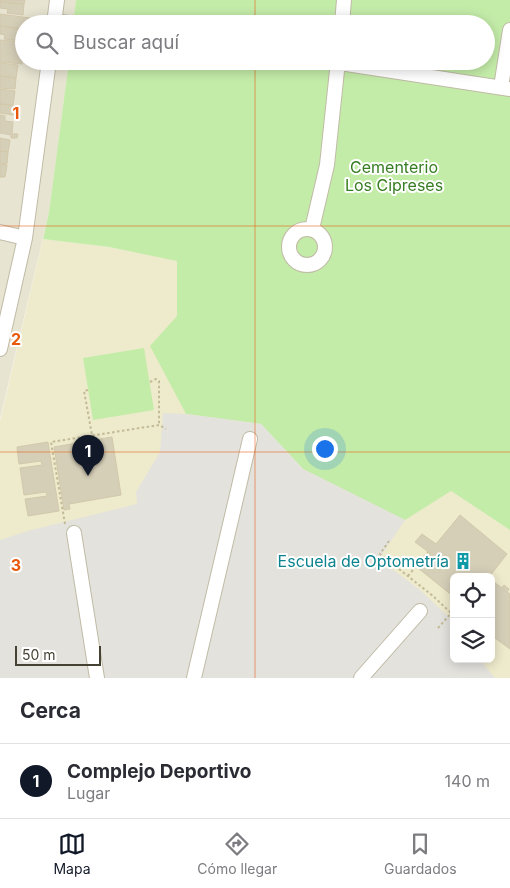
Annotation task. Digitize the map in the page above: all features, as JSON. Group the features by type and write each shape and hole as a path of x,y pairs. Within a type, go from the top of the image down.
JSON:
{"street":[{"path":"55,15 57,0"},
{"path":"343,15 344,0"},
{"path":"387,70 506,88 510,30"},
{"path":"0,349 25,238 48,70"},
{"path":"312,229 327,165 333,70"},
{"path":"0,232 25,238"},
{"path":"194,678 250,439"},
{"path":"69,528 97,678"},
{"path":"361,678 420,611"}],"path":[{"path":"150,382 156,379 159,381 159,425"},
{"path":"88,390 84,391 92,436"},
{"path":"69,528 51,442 159,425 166,429"},
{"path":"389,541 380,554 450,612"},
{"path":"408,576 428,552"},
{"path":"438,628 450,614"}],"shaded area":[{"path":"0,0 76,0 74,15 15,15 15,70 68,70 49,212 0,418"},
{"path":"43,239 108,247 177,260 177,316 261,424 303,469 451,491 510,530 510,678 0,678 0,422"},
{"path":"163,413 186,414 261,424 303,469 405,520 379,559 420,590 450,618 450,663 482,663 495,678 0,678 0,540 31,530 137,504 136,492 160,452"}],"green space":[{"name":"Cementerio Los Cipreses","path":"76,0 510,0 510,530 451,491 405,520 303,469 261,424 186,414 150,346 177,316 177,261 109,247 43,239 49,212 68,70 495,70 495,15 74,15"},
{"path":"144,348 154,410 93,420 83,358"}],"building":[{"path":"0,0 25,0 24,4 0,2"},
{"path":"0,2 24,4 23,15 7,13 8,9 0,8"},
{"path":"0,14 15,16 15,28 0,26"},
{"path":"0,26 15,28 15,40 4,39 5,35 0,34"},
{"path":"0,40 15,41 15,63 0,62"},
{"path":"0,63 15,65 15,70 17,70 16,78 0,76"},
{"path":"0,76 16,78 15,89 0,88"},
{"path":"0,89 15,91 13,105 0,104"},
{"path":"0,104 13,105 13,115 0,113"},
{"path":"0,115 5,116 5,121 13,122 12,134 18,134 17,138 11,138 11,135 0,133"},
{"path":"0,138 10,140 8,152 0,151"},
{"path":"0,151 8,152 7,164 0,163"},
{"path":"0,164 7,165 5,177 0,177"},
{"path":"112,437 121,495 69,504 70,509 64,510 54,447"},
{"path":"48,442 59,511 28,516 25,499 47,496 46,492 24,495 20,468 42,465 41,461 19,464 17,447"},
{"name":"Escuela de Optometría","path":"460,515 507,554 492,573 450,573 450,594 418,568 430,553 415,542 422,534 436,544"},
{"name":"Escuela de Optometría","path":"495,583 502,588 504,585 509,589 507,592 510,594 510,649 495,638"}],"place":[{"name":"Complejo Deportivo","path":"88,476"},
{"name":"Escuela de Optometría","path":"463,561"}]}
